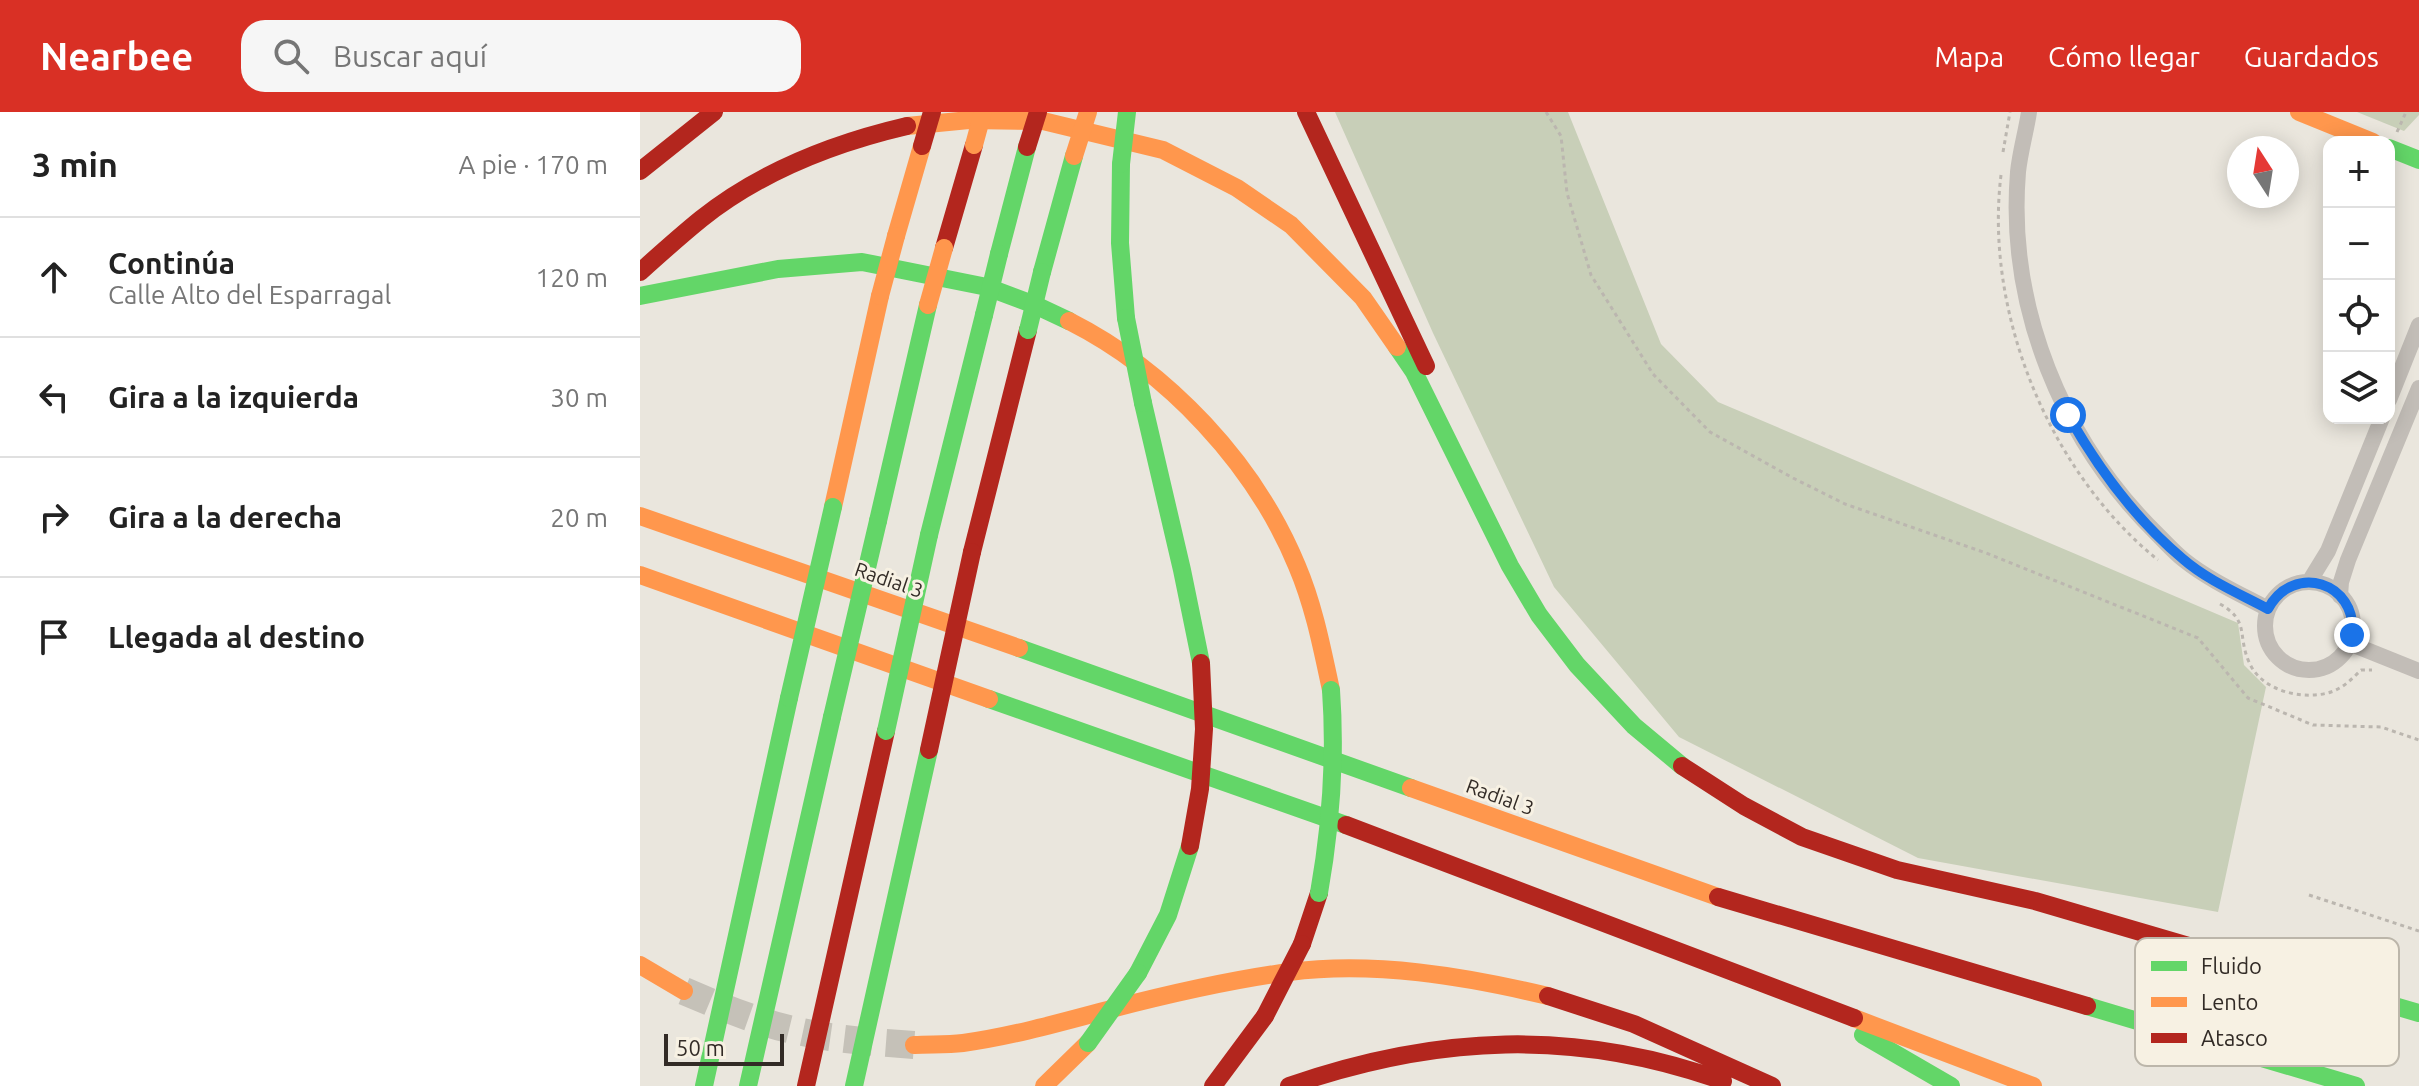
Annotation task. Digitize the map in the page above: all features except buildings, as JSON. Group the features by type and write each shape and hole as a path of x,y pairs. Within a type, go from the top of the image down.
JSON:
{"main road":[{"path":"640,171 714,112"},
{"path":"704,1086 880,296 932,112"},
{"path":"748,1086 928,305 983,112"},
{"path":"806,1086 929,535 1038,112"},
{"path":"854,1086 972,552 1042,272 1088,112"},
{"path":"1044,1086 1088,1043 1138,973 1168,915 1190,846 1200,789 1204,729 1201,663 1126,318 1120,243 1121,164 1127,112"},
{"path":"1306,112 1479,477 1510,566"},
{"path":"2299,112 2358,136"},
{"path":"640,272 702,218 758,181 823,151 868,135 917,124 969,120 1043,121 1163,150 1237,188 1291,225 1363,298 1414,372 1510,566 1539,615 1577,665 1634,726 1692,774 1802,837 1897,870 2035,901 2162,938"},
{"path":"2395,142 2419,160"},
{"path":"640,296 805,266 866,262 986,287 1054,314 1115,349 1168,390 1216,434 1257,491 1291,551 1311,609 1331,690 1336,742 1335,792 1328,844 1319,893 1302,944 1265,1016 1213,1086"},
{"name":"Radial 3","path":"640,516 1714,896 2135,1021"},
{"path":"640,575 1360,830 2033,1086"},
{"path":"640,965 684,991"},
{"path":"914,1045 965,1043 1033,1030 1208,986 1311,970 1380,972 1477,982 1563,1001 1632,1024 1772,1086"},
{"path":"1790,992 1951,1086"},
{"path":"2399,1007 2419,1013"},
{"path":"1289,1086 1383,1057 1437,1047 1513,1043 1654,1059 1739,1086"},
{"name":"Radial 3","path":"2288,1066 2356,1086"}],"street":[{"path":"2029,112 2018,172 2019,245 2028,311 2068,415 2090,454 2134,511 2184,560 2268,609"},
{"path":"2395,385 2419,325"},
{"path":"2340,596 2348,560 2419,388"},
{"path":"2309,582 2328,551 2380,424"},
{"path":"2309,582 2331,588 2350,610 2352,618 2349,643 2341,656 2322,668 2307,670 2292,667 2274,653 2267,639 2265,624 2268,609 2284,589 2309,582"},
{"path":"2349,643 2419,671"}],"path":[{"path":"1546,112 1561,136 1567,193 1591,275 1653,374 1710,432 1845,504 1986,553 2198,638 2248,698 2313,725 2381,727 2419,740"},
{"path":"2003,158 2010,112"},
{"path":"2395,136 2406,112"},
{"path":"2001,170 1997,212 2002,274 2021,355 2035,390 2058,439 2100,502 2165,566"},
{"path":"2211,598 2239,618 2249,663 2259,678 2279,689 2310,696 2347,684 2361,670 2383,675"},
{"path":"2309,895 2419,931"}],"green space":[{"path":"1335,112 1568,112 1661,344 1718,402 2238,623 2244,665 2266,687 2218,912 1918,858 1679,737 1554,587 1433,333"},
{"path":"2357,112 2419,112 2419,115 2404,131"}],"tunnel":[{"path":"684,991 787,1029 844,1039 914,1045"}],"traffic: fast":[{"path":"1121,164 1127,112"},
{"path":"999,254 1027,147"},
{"path":"2395,150 2419,160"},
{"path":"1042,272 1074,156"},
{"path":"1121,164 1120,243 1126,318"},
{"path":"984,315 999,254"},
{"path":"640,296 778,269 862,262 987,287 1069,321"},
{"path":"1028,330 1042,272"},
{"path":"878,521 928,305"},
{"path":"929,535 984,315"},
{"path":"1126,318 1143,403"},
{"path":"1397,347 1414,372 1510,566 1539,615 1577,665 1634,726 1682,766"},
{"path":"1143,403 1201,663"},
{"path":"789,698 833,507"},
{"path":"832,717 878,521"},
{"path":"886,731 929,535"},
{"path":"1019,648 1411,788"},
{"path":"1319,893 1331,792 1331,690"},
{"path":"704,1086 789,698"},
{"path":"989,699 1346,825"},
{"path":"748,1086 832,717"},
{"path":"854,1086 929,750"},
{"path":"1138,973 1168,915 1190,846"},
{"path":"1088,1043 1138,973"},
{"path":"2087,1006 2135,1020"},
{"path":"2399,1007 2419,1013"},
{"path":"1863,1035 1951,1086"},
{"path":"2289,1066 2356,1086"}],"traffic: slow":[{"path":"974,145 983,112"},
{"path":"1074,156 1088,112"},
{"path":"2299,112 2358,136"},
{"path":"907,126 969,120 1043,121 1163,150 1237,188 1291,225 1363,298 1397,347"},
{"path":"896,236 922,146"},
{"path":"880,296 896,236"},
{"path":"928,305 944,248"},
{"path":"833,507 880,296"},
{"path":"1069,321 1140,366 1174,394 1233,457 1258,492 1279,528 1303,581 1331,690"},
{"path":"640,516 1019,648"},
{"path":"640,575 989,699"},
{"path":"1411,788 1718,897"},
{"path":"640,965 684,991"},
{"path":"914,1045 982,1040 1199,988 1321,969 1419,972 1548,996"},
{"path":"1854,1018 2033,1086"},
{"path":"1044,1086 1088,1043"}],"traffic: jam":[{"path":"640,171 714,112"},
{"path":"922,146 932,112"},
{"path":"1027,147 1038,112"},
{"path":"1306,112 1426,366"},
{"path":"640,272 701,219 773,173 852,141 907,126"},
{"path":"944,248 974,145"},
{"path":"972,552 1028,330"},
{"path":"929,750 972,552"},
{"path":"1190,846 1200,789 1204,729 1201,663"},
{"path":"806,1086 886,731"},
{"path":"1682,766 1744,806 1802,837 1897,870 2035,901 2161,938"},
{"path":"1346,825 1854,1018"},
{"path":"1302,944 1319,893"},
{"path":"1718,897 2087,1006"},
{"path":"1265,1016 1302,944"},
{"path":"1548,996 1634,1024 1772,1086"},
{"path":"1213,1086 1265,1016"},
{"path":"1289,1086 1398,1056 1506,1044 1613,1052 1668,1064 1723,1081"}],"route":[{"path":"2068,415 2090,454 2134,511 2184,560 2268,609 2278,595 2292,585 2309,582 2331,588 2350,610 2352,635"}]}
